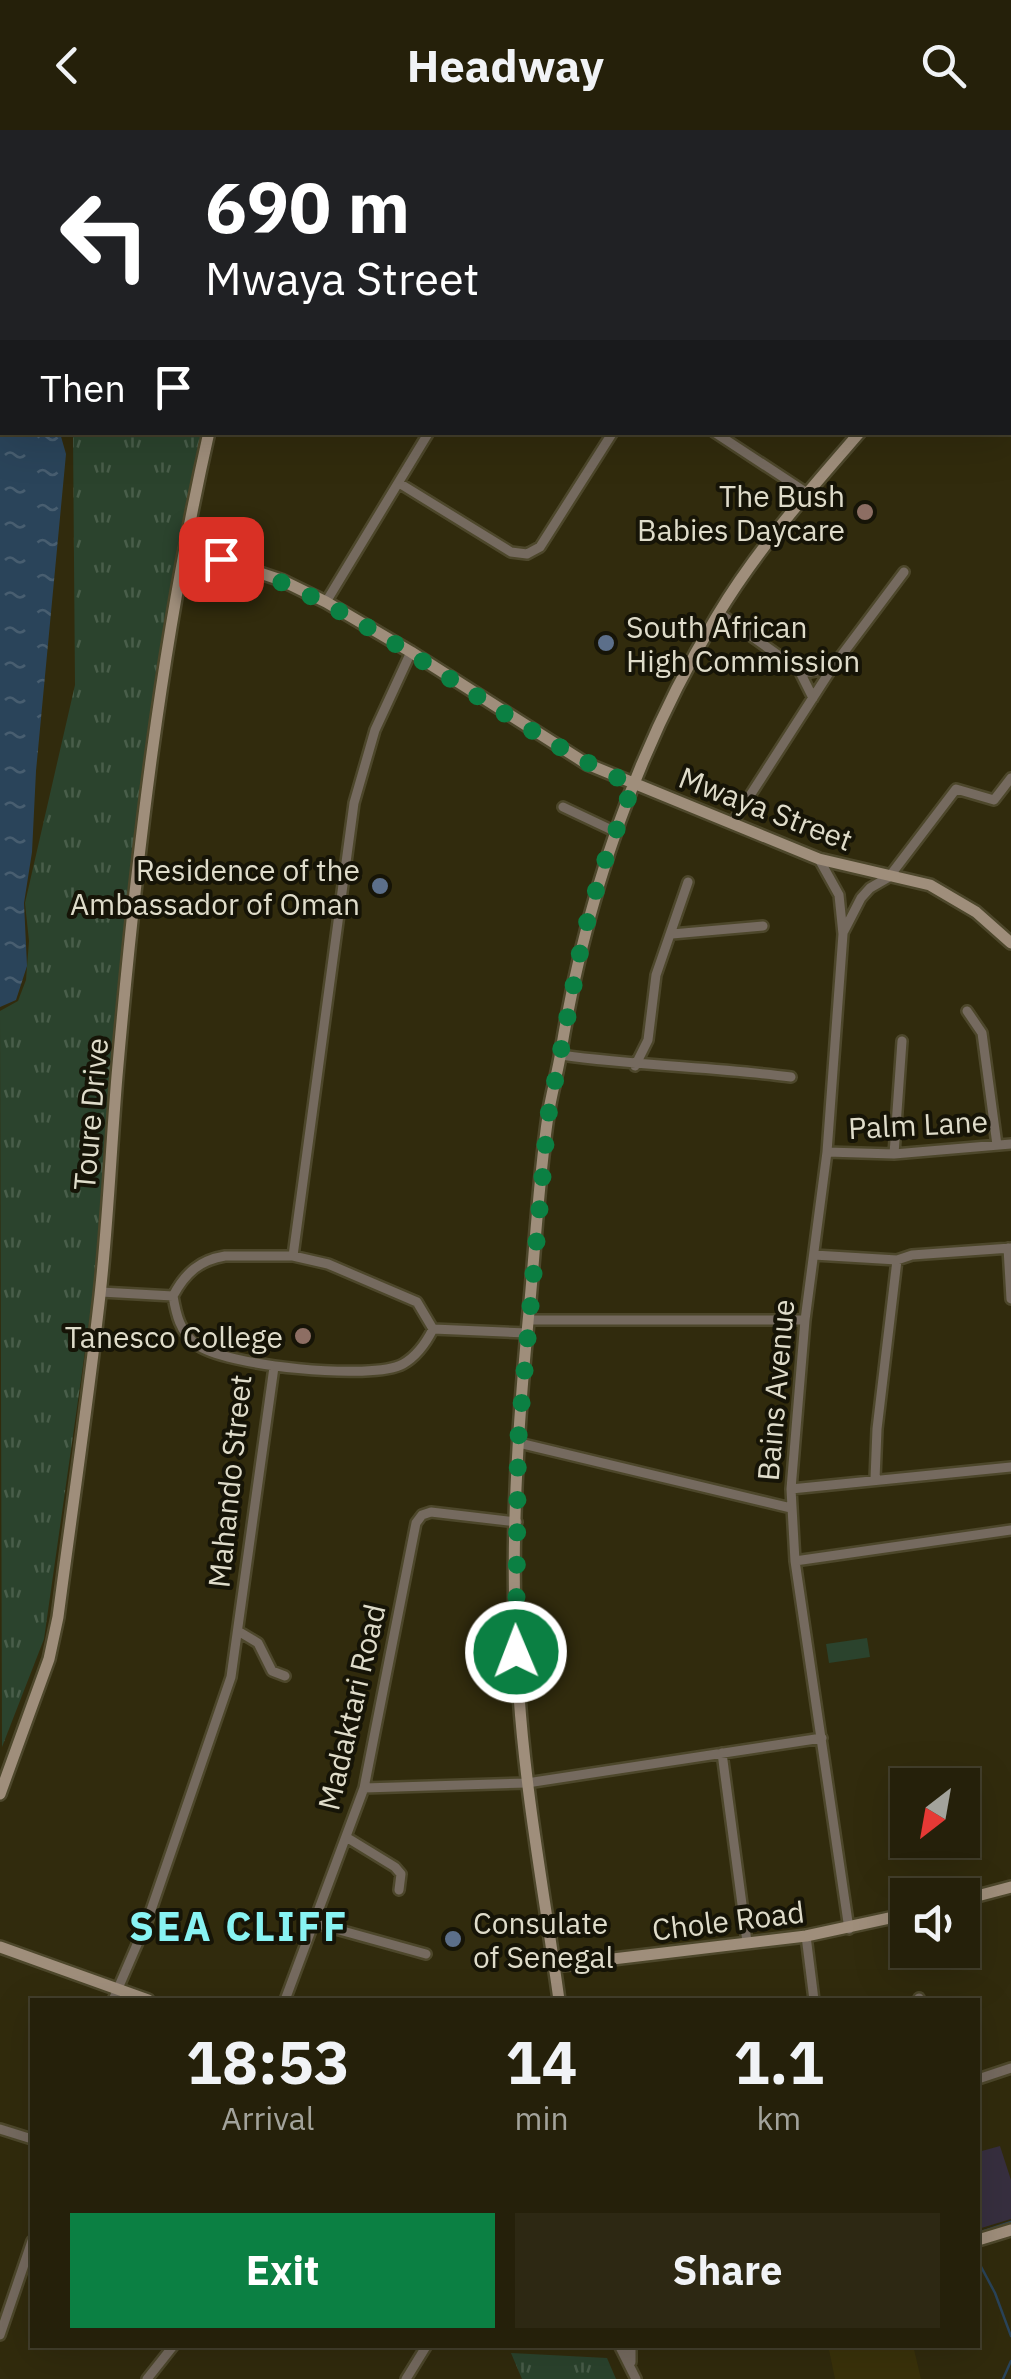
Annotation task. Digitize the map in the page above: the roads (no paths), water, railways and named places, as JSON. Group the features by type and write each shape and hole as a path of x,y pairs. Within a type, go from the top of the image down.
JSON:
{"street":[{"name":"Toure Drive","path":"0,1794 49,1658 58,1617 100,1292 143,820 185,548 207,435"},
{"path":"326,602 428,435"},
{"path":"399,483 511,552 527,554 540,547 611,435"},
{"path":"719,435 807,493"},
{"path":"559,1998 527,1782 516,1633 518,1442 548,1117 583,937 633,785 668,706 750,566 857,435"},
{"name":"Mwaya Street","path":"185,548 281,580 326,602 556,746 633,785 818,859 930,886 976,912 1011,943"},
{"path":"733,822 832,668 904,572"},
{"path":"719,613 799,670 832,668"},
{"path":"293,1256 354,803 375,730 411,652"},
{"path":"799,670 813,698"},
{"path":"842,934 861,898 889,877 956,788 994,800 1011,778"},
{"path":"563,807 616,832"},
{"name":"Bains Avenue","path":"818,859 839,895 842,934 827,1152 805,1320 790,1508 849,1929"},
{"path":"635,1066 648,1040 656,975 688,882"},
{"path":"672,934 763,926"},
{"path":"966,1011 982,1033 997,1145"},
{"path":"894,1154 902,1041"},
{"path":"561,1055 635,1066 733,1069 791,1076"},
{"name":"Palm Lane","path":"827,1152 894,1154 1011,1144"},
{"path":"814,1255 896,1260 912,1254 1009,1248 1011,1299"},
{"path":"100,1292 172,1296 185,1276 209,1258 293,1256 328,1264 406,1296 417,1302 433,1328"},
{"path":"875,1479 896,1260"},
{"name":"Mahando Street","path":"115,1994 148,1918 224,1701 238,1631 274,1367 209,1352 194,1344 183,1331 172,1296"},
{"path":"433,1328 805,1320"},
{"path":"274,1367 365,1370 400,1366 417,1353 433,1328"},
{"path":"518,1442 790,1508"},
{"path":"791,1489 1011,1467"},
{"name":"Madaktari Road","path":"286,1998 364,1788 418,1518 431,1512 517,1522"},
{"path":"795,1561 1011,1530"},
{"path":"238,1631 258,1643 272,1671 286,1676"},
{"path":"364,1788 527,1782 822,1738"},
{"path":"722,1753 746,1942"},
{"path":"346,1837 396,1867 401,1876 400,1890"},
{"path":"980,1895 1011,1887"},
{"name":"Chole Road","path":"554,1966 806,1936 890,1919"},
{"path":"314,1924 426,1954"},
{"path":"806,1936 814,1998"},
{"path":"0,1947 115,1994"},
{"path":"980,2078 1011,2068"},
{"path":"0,2129 30,2137"},
{"path":"980,2239 1011,2230"},
{"path":"0,2336 30,2261"},
{"path":"147,2379 172,2348"},
{"path":"406,2379 426,2348"},
{"path":"620,2348 632,2365"},
{"path":"630,2348 636,2379"}],"water":[{"path":"0,435 61,435 66,454 32,852 24,903 27,966 16,1000 0,1007"}],"waterway":[{"path":"980,2232 1011,2222"},
{"path":"980,2265 1011,2336"},
{"path":"1003,2379 1011,2361"}],"place":[{"name":"The Bush Babies Daycare","path":"865,512"},
{"name":"South African High Commission","path":"606,643"},
{"name":"Residence of the Ambassador of Oman","path":"380,886"},
{"name":"Tanesco College","path":"303,1336"},
{"name":"Consulate of Senegal","path":"453,1939"}],"district":[{"name":"SEA CLIFF","path":"239,1926"}]}
